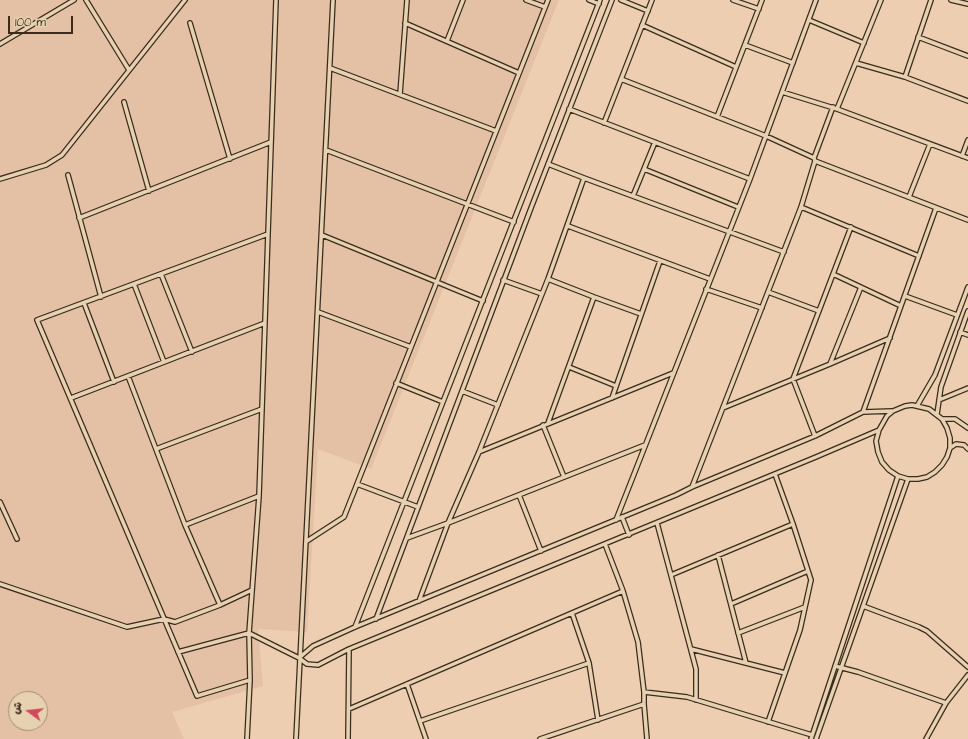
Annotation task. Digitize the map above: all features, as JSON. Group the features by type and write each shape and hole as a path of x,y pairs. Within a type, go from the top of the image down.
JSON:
{"street":[{"path":"0,44 74,0"},
{"path":"86,0 129,70"},
{"path":"0,179 46,165 62,154 185,0"},
{"path":"247,739 250,680 249,633 259,496 276,0"},
{"path":"296,739 333,0"},
{"path":"400,94 406,0"},
{"path":"446,42 463,0"},
{"path":"526,0 545,7"},
{"path":"307,541 344,516 548,0"},
{"path":"355,628 600,2 589,0"},
{"path":"376,619 503,280 612,0"},
{"path":"621,0 648,11"},
{"path":"604,123 652,0"},
{"path":"733,0 759,9"},
{"path":"717,116 762,0"},
{"path":"616,520 750,179 816,0"},
{"path":"692,487 801,207 815,159 881,0"},
{"path":"904,77 931,0"},
{"path":"951,0 968,4"},
{"path":"809,20 864,43"},
{"path":"190,23 230,159"},
{"path":"405,23 519,73"},
{"path":"642,25 736,67"},
{"path":"918,37 968,56"},
{"path":"745,45 793,63"},
{"path":"856,63 904,77 968,101"},
{"path":"330,68 496,131"},
{"path":"621,79 717,116 766,136 815,159 968,220"},
{"path":"782,92 835,108 968,158"},
{"path":"124,102 148,191"},
{"path":"569,109 750,179"},
{"path":"962,156 968,140"},
{"path":"79,218 271,142"},
{"path":"633,196 655,142"},
{"path":"908,197 930,144"},
{"path":"326,150 514,222"},
{"path":"548,164 784,252"},
{"path":"644,169 738,207"},
{"path":"68,175 101,296"},
{"path":"419,601 448,523 479,452 542,294 568,226 584,178"},
{"path":"801,207 919,256"},
{"path":"863,412 936,208"},
{"path":"568,226 710,279"},
{"path":"815,436 793,379 851,228"},
{"path":"250,680 197,696 38,320 268,234"},
{"path":"322,235 483,301"},
{"path":"612,398 660,261"},
{"path":"161,274 192,352"},
{"path":"833,274 901,306"},
{"path":"548,278 594,297 642,314"},
{"path":"503,280 542,294"},
{"path":"134,284 164,362"},
{"path":"830,364 861,287"},
{"path":"917,406 935,375 968,287"},
{"path":"706,289 762,308"},
{"path":"768,292 818,311"},
{"path":"904,296 957,315"},
{"path":"548,424 594,297"},
{"path":"84,303 114,382"},
{"path":"937,414 941,387 968,311"},
{"path":"318,312 411,347"},
{"path":"71,398 265,323"},
{"path":"960,332 968,335"},
{"path":"723,408 890,338"},
{"path":"569,367 616,386"},
{"path":"479,452 673,373"},
{"path":"128,376 185,524 220,605"},
{"path":"396,383 443,402"},
{"path":"940,400 968,388"},
{"path":"462,391 498,405"},
{"path":"905,406 917,406 929,408 942,419 950,438 950,448 944,461 935,472 922,478 908,479 898,476 889,470 882,462 876,441 878,430 887,416 893,411 905,406"},
{"path":"156,449 262,409"},
{"path":"299,658 313,646 815,436 863,412 893,411"},
{"path":"942,419 954,420 968,428"},
{"path":"543,425 564,477"},
{"path":"178,652 249,633 299,658 307,664 318,665 349,649 657,523 878,430"},
{"path":"950,448 956,444 964,445 968,449"},
{"path":"406,538 448,523 645,445"},
{"path":"768,722 800,630 811,580 775,474"},
{"path":"644,692 687,697 811,737 898,476"},
{"path":"816,739 908,479"},
{"path":"357,484 418,507"},
{"path":"519,495 541,551"},
{"path":"185,524 259,496"},
{"path":"0,502 17,539"},
{"path":"622,517 629,534"},
{"path":"657,523 696,669 696,700"},
{"path":"671,575 793,524"},
{"path":"605,544 623,591 638,642 644,692 647,739"},
{"path":"718,555 746,663"},
{"path":"731,604 808,571"},
{"path":"0,584 127,627 164,619 175,622 220,605 252,590"},
{"path":"349,709 623,591"},
{"path":"863,606 927,631 968,667"},
{"path":"738,632 805,607"},
{"path":"572,613 589,663 598,720"},
{"path":"348,739 349,649"},
{"path":"691,649 785,673"},
{"path":"420,721 589,663"},
{"path":"835,666 946,703"},
{"path":"926,739 946,703 968,675"},
{"path":"407,684 426,739"},
{"path":"540,739 644,704"}],"shaded area":[{"path":"0,0 559,0 371,469 318,449 307,632 258,629 263,686 172,712 184,739 0,739"}]}
